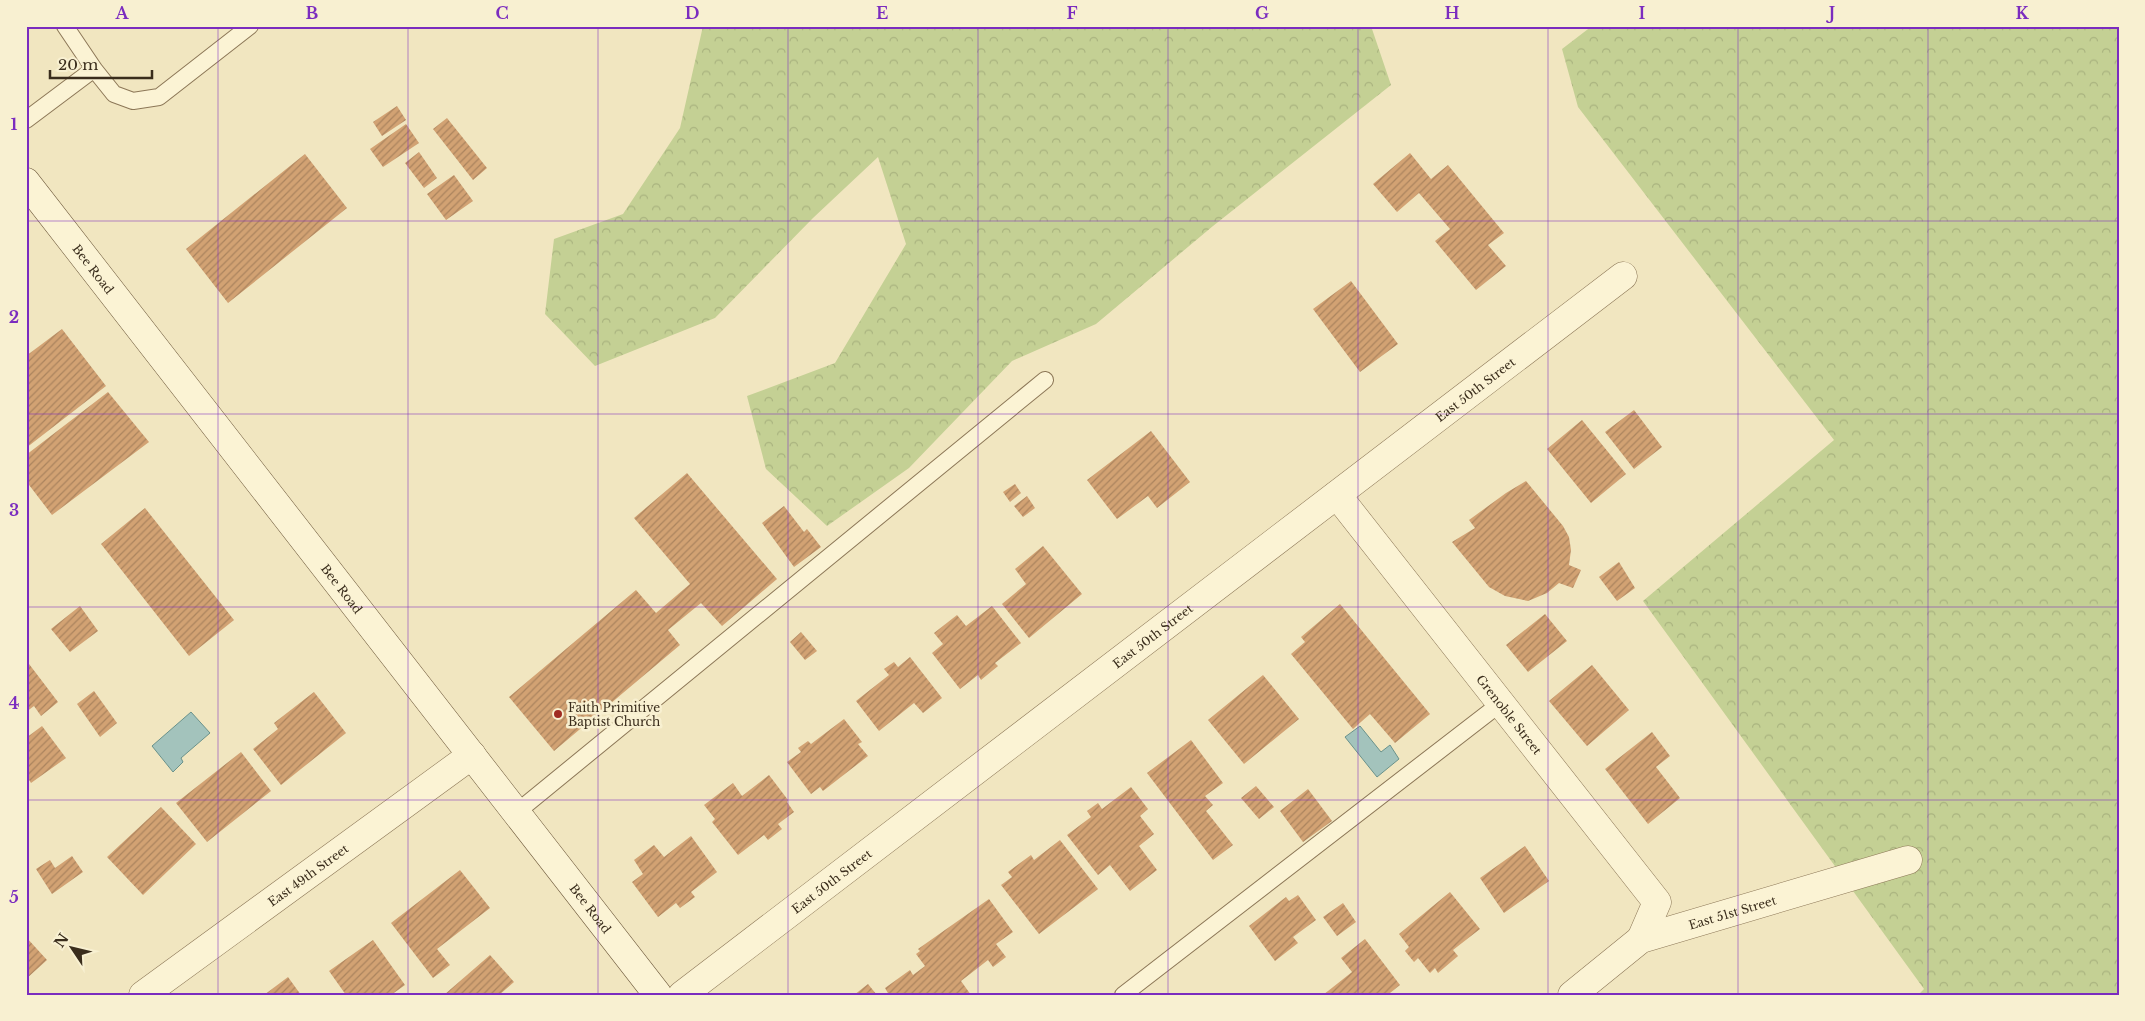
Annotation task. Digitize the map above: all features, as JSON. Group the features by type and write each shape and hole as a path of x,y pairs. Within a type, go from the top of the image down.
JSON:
{"street":[{"name":"Bee Road","path":"26,182 658,995"},
{"name":"East 50th Street","path":"682,995 1623,276"},
{"name":"Grenoble Street","path":"1337,495 1656,902 1641,939"},
{"name":"East 49th Street","path":"143,995 472,754"},
{"name":"East 51st Street","path":"1572,995 1641,939 1908,860"}],"lane":[{"path":"66,26 94,69 114,94 133,101 159,97 250,26"},
{"path":"26,120 94,69"},
{"path":"517,812 1045,380"},
{"path":"1123,995 1501,703"}],"green space":[{"path":"703,26 1371,26 1391,85 1213,226 1096,324 1012,361 909,468 827,526 766,469 747,396 835,363 906,244 878,157 813,218 715,318 595,366 545,314 554,239 623,214 680,128"},
{"path":"1592,26 2119,26 2119,995 1918,995 1924,989 1643,601 1834,440 1578,107 1562,49"}],"water":[{"path":"191,712 210,733 181,758 183,762 173,772 152,746"},
{"path":"1360,726 1381,752 1390,745 1399,759 1377,777 1345,737"}],"building":[{"path":"397,106 406,120 382,136 373,122"},
{"path":"447,118 487,168 473,180 433,129"},
{"path":"406,124 419,143 383,167 370,149"},
{"path":"419,152 437,178 424,188 405,163"},
{"path":"1410,153 1431,179 1448,165 1504,233 1488,245 1506,266 1476,290 1435,241 1450,229 1419,193 1397,212 1373,184"},
{"path":"305,154 347,208 228,303 186,249"},
{"path":"454,175 473,201 446,220 427,194"},
{"path":"1351,281 1398,344 1360,372 1313,309"},
{"path":"62,329 106,386 26,448 26,356"},
{"path":"108,392 149,442 52,515 26,481 26,455"},
{"path":"1634,410 1662,447 1634,469 1605,432"},
{"path":"1582,420 1626,474 1591,503 1547,449"},
{"path":"1151,431 1190,482 1157,508 1148,496 1117,519 1087,480"},
{"path":"687,473 777,579 722,626 701,603 668,630 680,645 554,751 509,697 636,590 656,613 690,584 634,518"},
{"path":"1526,481 1563,526 1569,537 1571,550 1569,565 1581,570 1573,588 1559,583 1547,593 1528,601 1505,596 1489,587 1452,542 1475,528 1469,520"},
{"path":"1015,484 1021,493 1010,502 1003,492"},
{"path":"1027,496 1035,508 1023,517 1014,506"},
{"path":"784,506 804,532 807,529 821,547 794,567 762,523"},
{"path":"145,508 234,620 189,656 101,544"},
{"path":"1043,546 1082,594 1029,638 1002,604 1026,584 1015,569"},
{"path":"1619,562 1635,588 1617,601 1599,577"},
{"path":"1340,604 1430,714 1395,743 1370,714 1353,729 1291,654 1305,642 1301,637"},
{"path":"80,606 98,631 70,652 51,629"},
{"path":"992,606 1021,643 995,663 998,666 981,680 978,675 960,689 932,653 943,644 934,633 957,615 966,626"},
{"path":"1545,614 1567,641 1528,672 1506,645"},
{"path":"801,632 817,651 805,660 790,642"},
{"path":"910,657 942,698 923,713 914,703 879,731 856,701 889,675 884,669 894,662 898,667"},
{"path":"26,660 58,702 41,716 34,706 26,712"},
{"path":"1592,665 1629,710 1587,746 1549,701"},
{"path":"1263,675 1299,719 1244,764 1208,720"},
{"path":"94,691 117,723 100,737 77,704"},
{"path":"314,692 346,733 281,785 253,749 278,729 274,723"},
{"path":"844,719 862,742 858,744 868,756 823,791 820,787 811,794 787,762 801,752 798,748 808,741 811,744"},
{"path":"42,726 66,758 31,783 26,775 26,738"},
{"path":"1652,732 1670,756 1656,767 1680,798 1648,824 1605,769"},
{"path":"1191,740 1223,783 1205,796 1213,805 1206,811 1233,845 1213,860 1147,773"},
{"path":"241,752 271,791 207,842 176,803"},
{"path":"769,775 788,800 787,802 794,812 778,824 782,829 768,840 764,835 738,855 712,822 715,819 704,805 733,783 742,796"},
{"path":"1256,786 1274,807 1259,819 1241,798"},
{"path":"1131,787 1148,809 1140,816 1154,834 1139,846 1157,870 1130,891 1110,865 1098,875 1067,835 1091,817 1087,811 1098,803 1102,809"},
{"path":"1308,789 1332,821 1303,842 1280,811"},
{"path":"161,807 196,844 143,895 107,857"},
{"path":"691,836 717,872 691,892 695,897 680,908 676,903 658,917 632,882 643,874 634,860 654,845 664,857"},
{"path":"1060,840 1098,889 1039,934 1001,885 1012,877 1008,872 1031,855 1034,860"},
{"path":"1525,846 1549,881 1504,913 1480,878"},
{"path":"72,856 83,872 52,894 36,869 50,860 55,868"},
{"path":"460,870 490,908 437,949 450,965 433,978 391,923"},
{"path":"1450,892 1480,929 1453,950 1458,956 1438,973 1435,968 1430,973 1418,958 1414,962 1405,951 1409,947 1399,934"},
{"path":"1298,895 1316,920 1293,937 1298,943 1275,961 1249,926 1286,897 1289,901"},
{"path":"989,899 1013,932 996,944 1006,957 993,967 988,960 961,981 971,995 889,995 885,988 910,970 913,975 925,966 916,954 920,951 918,949"},
{"path":"1343,903 1356,922 1337,936 1323,917"},
{"path":"26,937 47,960 26,979"},
{"path":"1365,939 1400,985 1390,993 1391,995 1323,995 1352,972 1341,958"},
{"path":"373,940 405,985 391,995 346,995 329,971"},
{"path":"490,955 514,982 499,995 444,995"},
{"path":"288,977 301,995 264,995"},
{"path":"868,984 877,995 854,995"}],"place":[{"name":"Faith Primitive Baptist Church","path":"558,714"}]}
